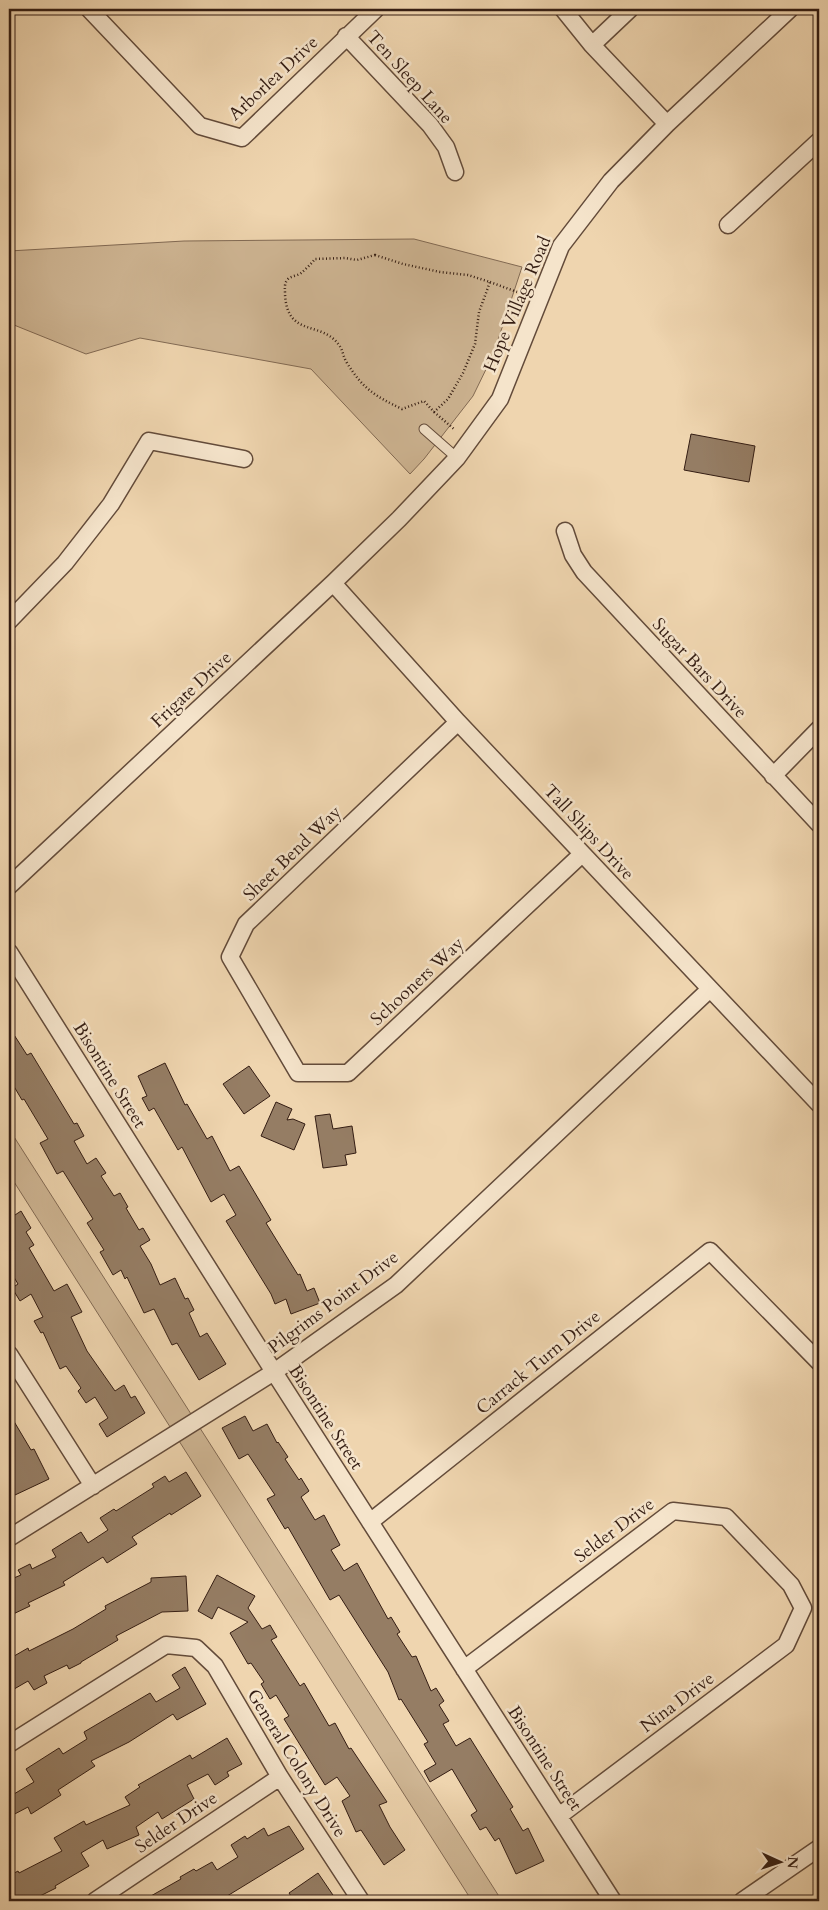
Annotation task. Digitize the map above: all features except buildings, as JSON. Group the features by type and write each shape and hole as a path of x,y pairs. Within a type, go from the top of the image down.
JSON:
{"street":[{"name":"Arborlea Drive","path":"89,9 200,126 242,138 376,9"},
{"path":"563,9 592,45 667,124"},
{"path":"592,45 630,9"},
{"name":"Hope Village Road","path":"399,519 458,458 500,399 561,246 611,181 667,124 790,9"},
{"name":"Ten Sleep Lane","path":"346,36 430,124 446,147 455,172"},
{"path":"728,225 819,141"},
{"path":"11,616 65,562 111,504 149,441 244,459"},
{"name":"Frigate Drive","path":"9,886 399,519"},
{"name":"Sugar Bars Drive","path":"565,530 573,555 584,572 819,824"},
{"name":"Tall Ships Drive","path":"333,583 458,722 819,1104"},
{"name":"Sheet Bend Way","path":"276,1035 230,957 246,924 458,722"},
{"path":"773,776 819,729"},
{"name":"Schooners Way","path":"276,1035 298,1073 348,1073 582,854"},
{"name":"Bisontine Street","path":"9,952 274,1372 614,1901"},
{"name":"Pilgrims Point Drive","path":"9,1538 274,1372 396,1285 710,989"},
{"name":"Carrack Turn Drive","path":"370,1522 710,1250 819,1362"},
{"path":"9,1354 93,1486"},
{"name":"Selder Drive","path":"464,1669 673,1511 726,1517 791,1585 803,1608"},
{"name":"Nina Drive","path":"559,1816 786,1644 803,1608"},
{"name":"General Colony Drive","path":"9,1744 166,1645 196,1648 215,1666 280,1777 361,1901"},
{"name":"Selder Drive","path":"95,1901 280,1777"},
{"path":"742,1901 819,1848"}],"lane":[{"path":"424,430 458,458"}],"path":[{"path":"454,429 424,401 402,409 374,395 354,374 345,360 339,345 332,339 295,321 288,314 285,304 284,284 288,278 300,274 315,259 345,258 357,260 375,255 403,264 440,272 468,274 517,292"},
{"path":"434,412 448,399 463,373 475,344 479,312 490,282"}],"shaded area":[{"path":"414,239 522,267 493,355 473,396 410,474 311,369 140,338 86,354 9,323 9,251 184,241"},
{"path":"9,1129 502,1901 472,1901 9,1174"}]}
